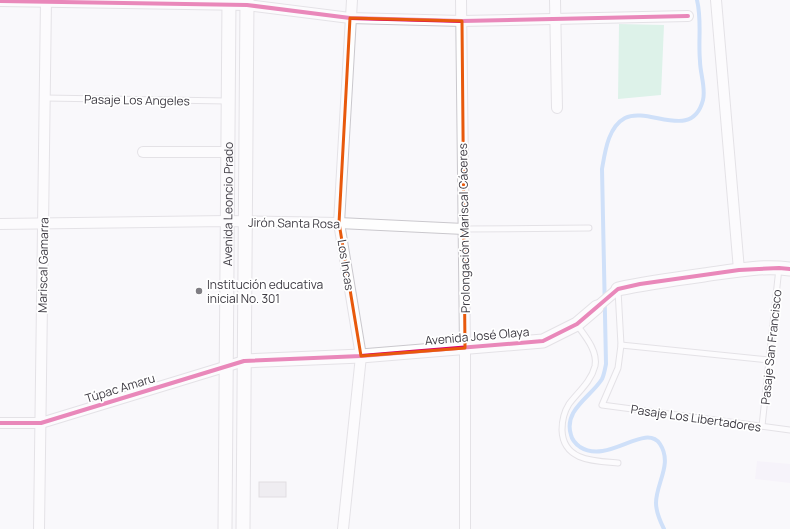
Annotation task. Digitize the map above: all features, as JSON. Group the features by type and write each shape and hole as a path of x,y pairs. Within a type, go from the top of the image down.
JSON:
{"street":[{"name":"Mariscal Gamarra","path":"39,529 46,0"},
{"name":"Los Incas","path":"343,529 361,356 339,223 352,0"},
{"name":"Prolongación Mariscal Cáceres","path":"461,0 465,348 465,529"},
{"path":"555,0 557,108"},
{"path":"716,0 739,270"},
{"path":"0,1 247,2 350,18 462,21 688,16"},
{"name":"Avenida Leoncio Prado","path":"225,529 229,2"},
{"name":"Avenida Leoncio Prado","path":"243,529 247,2"},
{"path":"143,152 229,152"},
{"name":"Jirón Santa Rosa","path":"0,224 227,222 339,223 464,229"},
{"name":"Avenida José Olaya","path":"244,361 361,356 543,340 577,324 615,291 640,284 739,270 785,268"},
{"name":"Túpac Amaru","path":"0,423 41,423 244,361"}],"lane":[{"name":"Pasaje Los Angeles","path":"45,98 228,102"},
{"name":"Jirón Santa Rosa","path":"464,229 589,228"},
{"name":"Pasaje San Francisco","path":"762,426 769,360 785,268"},
{"path":"615,291 621,345 769,360"},
{"path":"577,324 591,346 595,357 595,366 583,388 569,404 563,417 562,439 572,453 583,459 618,463"},
{"name":"Pasaje Los Libertadores","path":"621,345 618,368 602,405 790,430"}],"highlighted area":[{"path":"350,18 462,21 465,348 361,356 339,223"}],"shaded area":[{"path":"757,461 790,464 790,483 755,479"}],"green space":[{"path":"619,24 664,25 661,95 618,99"}],"building":[{"path":"259,482 286,482 286,497 259,497"}],"waterway":[{"path":"664,529 657,513 656,506 658,488 663,474 665,459 664,451 660,444 653,439 645,438 602,451 591,451 580,447 574,442 570,426 574,411 602,379 606,364 602,169 608,140 615,127 625,118 646,116 680,121 690,119 697,112 704,95 700,66 699,15 697,0"}],"cycle path":[{"path":"0,1 247,5 350,18 462,21 688,16"},
{"path":"0,423 41,423 244,361 361,356 543,341 577,324 618,289 640,284 739,270 779,268 790,269"}],"place":[{"name":"Institución educativa inicial No. 301","path":"199,291"}]}
